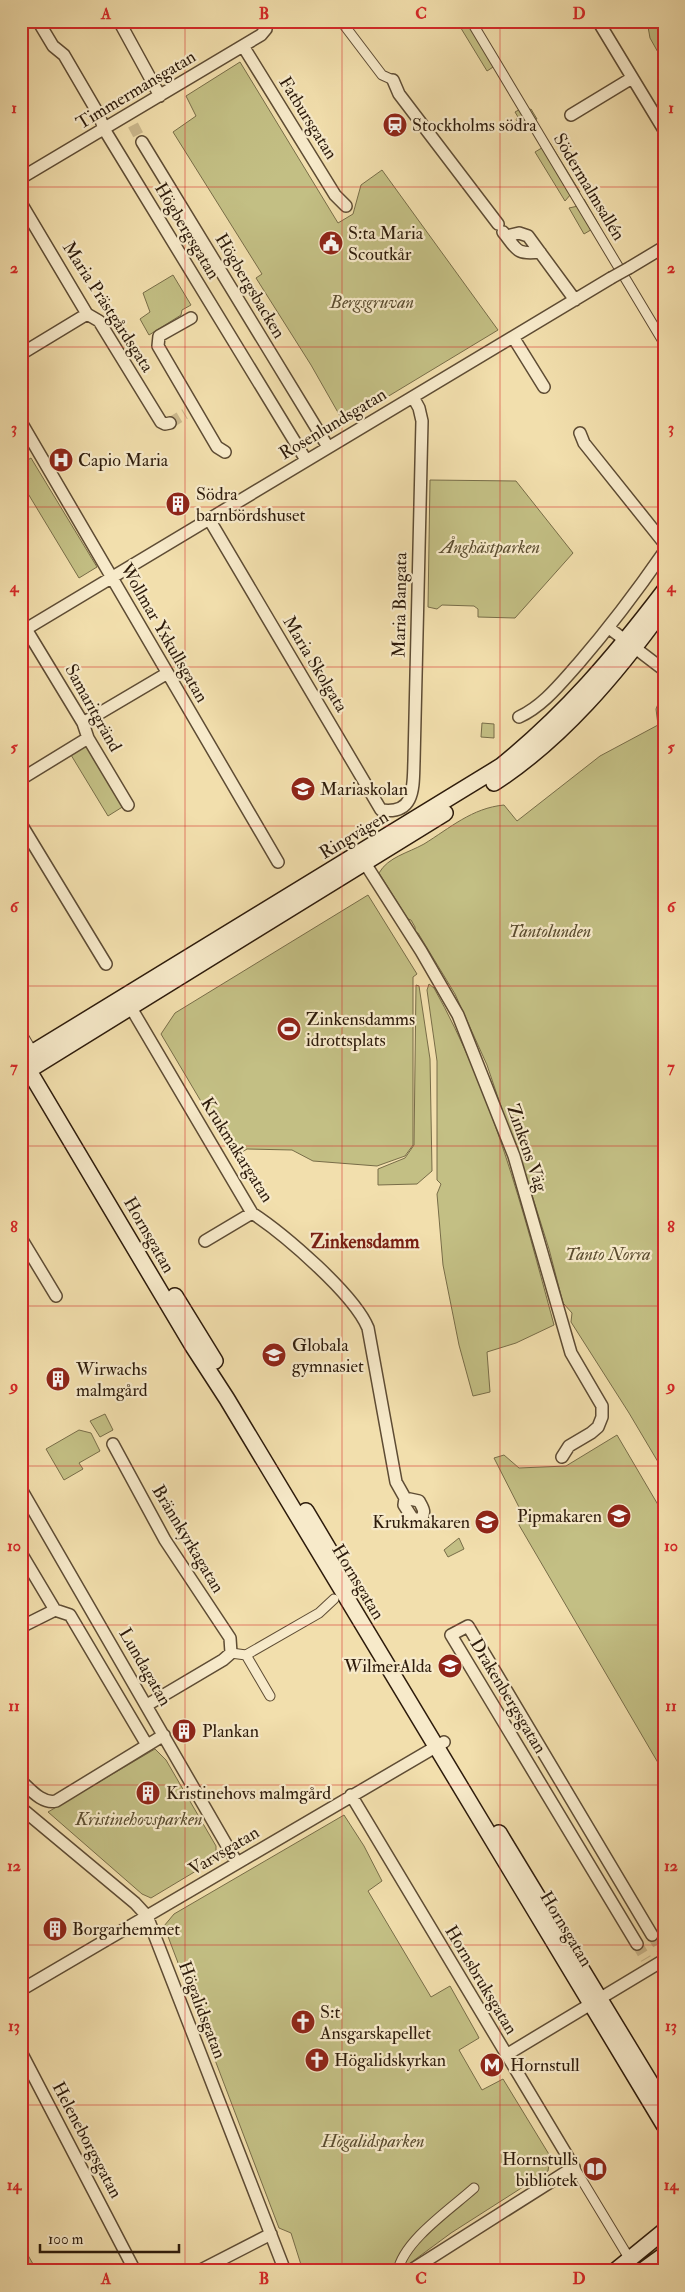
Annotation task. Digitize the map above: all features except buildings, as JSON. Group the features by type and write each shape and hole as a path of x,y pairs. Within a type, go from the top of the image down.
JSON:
{"main road":[{"name":"Ringvägen","path":"26,1062 474,790 511,772 553,736 619,668 631,644 664,591"},
{"name":"Ringvägen","path":"631,644 664,608"},
{"name":"Hornsgatan","path":"26,1062 192,1345 227,1399 340,1588 440,1744 595,2002 664,2125"},
{"name":"Hornsgatan","path":"595,2002 664,2105"},
{"path":"615,2271 664,2231"},
{"path":"642,2271 664,2255"}],"street":[{"name":"Högbergsgatan","path":"38,21 53,46 64,55 99,115 104,129 306,460"},
{"path":"119,21 160,96"},
{"path":"341,21 382,75 393,80 399,94 516,250 524,254 540,252"},
{"name":"Södermalmsallén","path":"470,21 664,343"},
{"path":"598,21 664,130"},
{"name":"Timmermansgatan","path":"21,178 104,129 130,120 160,96 261,35 265,25"},
{"name":"Fatbursgatan","path":"243,46 334,195 346,206"},
{"path":"570,115 632,78"},
{"name":"Högbergsbacken","path":"142,142 328,447"},
{"name":"Maria Prästgårdsgata","path":"21,203 87,314 99,321 161,422 170,423"},
{"path":"503,231 528,236 575,300"},
{"name":"Rosenlundsgatan","path":"24,630 664,247"},
{"path":"21,354 87,314"},
{"name":"Maria Prästgårdsgata","path":"191,318 159,336 157,341 189,411 218,447 225,452"},
{"path":"513,337 544,387"},
{"name":"Maria Bangata","path":"399,810 410,800 414,761 422,421 419,408 413,397"},
{"name":"Wollmar Yxkullsgatan","path":"21,422 26,441 112,578 166,674 278,862"},
{"path":"580,433 584,444 664,542"},
{"name":"Maria Skolgata","path":"209,520 382,810 399,810"},
{"path":"519,717 535,710 609,628 664,552"},
{"path":"609,628 664,670"},
{"name":"Samaritgränd","path":"24,630 83,723 88,738 128,805"},
{"path":"83,723 166,674"},
{"path":"21,779 88,738"},
{"path":"21,824 106,964"},
{"name":"Zinkens Väg","path":"362,858 421,951 458,1016 514,1156 571,1353 602,1406 602,1417 598,1426 591,1433 569,1446 562,1457"},
{"name":"Krukmakargatan","path":"127,1002 252,1214 272,1226 348,1297 365,1320 368,1328 392,1470 405,1498"},
{"name":"Hornsgatan","path":"21,1037 26,1062"},
{"path":"205,1241 252,1214"},
{"path":"21,1238 56,1296"},
{"name":"Brännkyrkagatan","path":"113,1444 165,1540 230,1638 231,1652"},
{"name":"Lundagatan","path":"21,1490 237,1863"},
{"path":"21,1553 55,1610 70,1615 147,1745"},
{"path":"147,1705 223,1660 231,1652 246,1655 319,1613 340,1588"},
{"path":"21,1627 55,1610"},
{"name":"Drakenbergsgatan","path":"637,1944 451,1635 468,1626 652,1934"},
{"path":"246,1655 270,1696"},
{"path":"21,1782 44,1800 49,1802 56,1800 164,1735"},
{"name":"Varvsgatan","path":"21,1990 440,1744"},
{"name":"Hornsbruksgatan","path":"351,1795 629,2258"},
{"name":"Högalidsgatan","path":"21,1808 135,1903 147,1916 285,2271"},
{"path":"506,2055 595,2002 663,1954"},
{"name":"Heleneborgsgatan","path":"21,2052 135,2271"},
{"path":"410,2271 574,2168"},
{"path":"398,2271 400,2262 413,2244 474,2188"},
{"path":"199,2271 271,2234"}],"green space":[{"path":"466,21 476,21 501,62 487,71 459,25"},
{"path":"647,21 664,21 664,63 650,38"},
{"name":"Bergsgruvan","path":"240,62 338,223 353,214 361,185 382,170 498,330 344,423 311,365 256,278 262,274 173,132 196,116 186,96"},
{"path":"526,106 529,110 531,109 537,119 524,124 521,129 515,112"},
{"path":"550,143 580,192 571,194 565,201 535,152"},
{"path":"584,199 599,225 584,234 569,208 578,206"},
{"path":"173,275 191,305 182,310 181,315 149,335 140,319 150,312 143,293"},
{"path":"31,458 97,567 79,578 21,482 21,464"},
{"name":"Ånghästparken","path":"430,480 516,481 573,553 515,618 478,617 478,609 474,606 442,605 437,609 428,607"},
{"name":"Tantolunden","path":"664,689 664,1472 571,1322 572,1313 563,1303 549,1249 515,1141 512,1139 487,1065 455,994 418,933 415,932 415,927 411,920 408,919 379,873 393,859 424,844 471,814 504,805 517,821 600,756 658,725 656,709"},
{"path":"482,723 494,724 494,738 481,737"},
{"path":"87,744 124,806 108,816 71,755"},
{"name":"Zinkensdamms idrottsplats","path":"368,895 417,974 413,977 413,1145 405,1156 377,1166 313,1161 292,1150 247,1149 234,1157 161,1034 175,1013"},
{"path":"429,984 434,988 455,1028 490,1110 518,1196 554,1325 516,1343 487,1352 490,1392 473,1396 459,1345 443,1265 437,1194 441,1184 437,1180 437,1061 427,990"},
{"path":"416,985 419,986 430,1059 432,1171 417,1184 378,1185 378,1169 405,1158 414,1145"},
{"path":"105,1414 113,1430 100,1437 90,1421"},
{"path":"79,1430 91,1433 100,1451 79,1463 83,1469 64,1480 46,1449"},
{"path":"617,1435 664,1515 664,1773 519,1525 522,1513 494,1458 504,1455 519,1468 566,1466"},
{"path":"459,1538 464,1549 448,1557 444,1550"},
{"name":"Kristinehovsparken","path":"155,1749 166,1760 216,1846 216,1859 151,1898 142,1894 48,1812"},
{"name":"Högalidsparken","path":"344,1815 364,1846 382,1881 368,1891 431,1997 450,1986 477,2034 479,2038 459,2050 482,2090 503,2079 550,2156 548,2171 451,2233 409,2264 388,2265 379,2271 303,2271 291,2233 279,2228 164,1926 174,1914"},
{"path":"21,2243 37,2271 21,2271"}],"tunnel":[{"path":"133,125 142,142"},
{"path":"170,423 185,414"},
{"path":"652,1935 661,1949"},
{"path":"637,1944 646,1959"}],"place":[{"name":"Stockholms södra","path":"395,125"},
{"name":"S:ta Maria Scoutkår","path":"331,243"},
{"name":"Capio Maria","path":"61,460"},
{"name":"Södra barnbördshuset","path":"178,504"},
{"name":"Mariaskolan","path":"303,789"},
{"name":"Zinkensdamms idrottsplats","path":"289,1029"},
{"name":"Globala gymnasiet","path":"274,1355"},
{"name":"Wirwachs malmgård","path":"58,1379"},
{"name":"Pipmakaren","path":"619,1516"},
{"name":"Krukmakaren","path":"487,1522"},
{"name":"WilmerAlda","path":"450,1666"},
{"name":"Plankan","path":"184,1731"},
{"name":"Kristinehovs malmgård","path":"148,1793"},
{"name":"Borgarhemmet","path":"55,1929"},
{"name":"S:t Ansgarskapellet","path":"303,2022"},
{"name":"Högalidskyrkan","path":"317,2060"},
{"name":"Hornstull","path":"492,2065"},
{"name":"Hornstulls bibliotek","path":"595,2169"}],"district":[{"name":"Zinkensdamm","path":"365,1242"}],"park label":[{"name":"Tanto Norra","path":"608,1254"}]}
